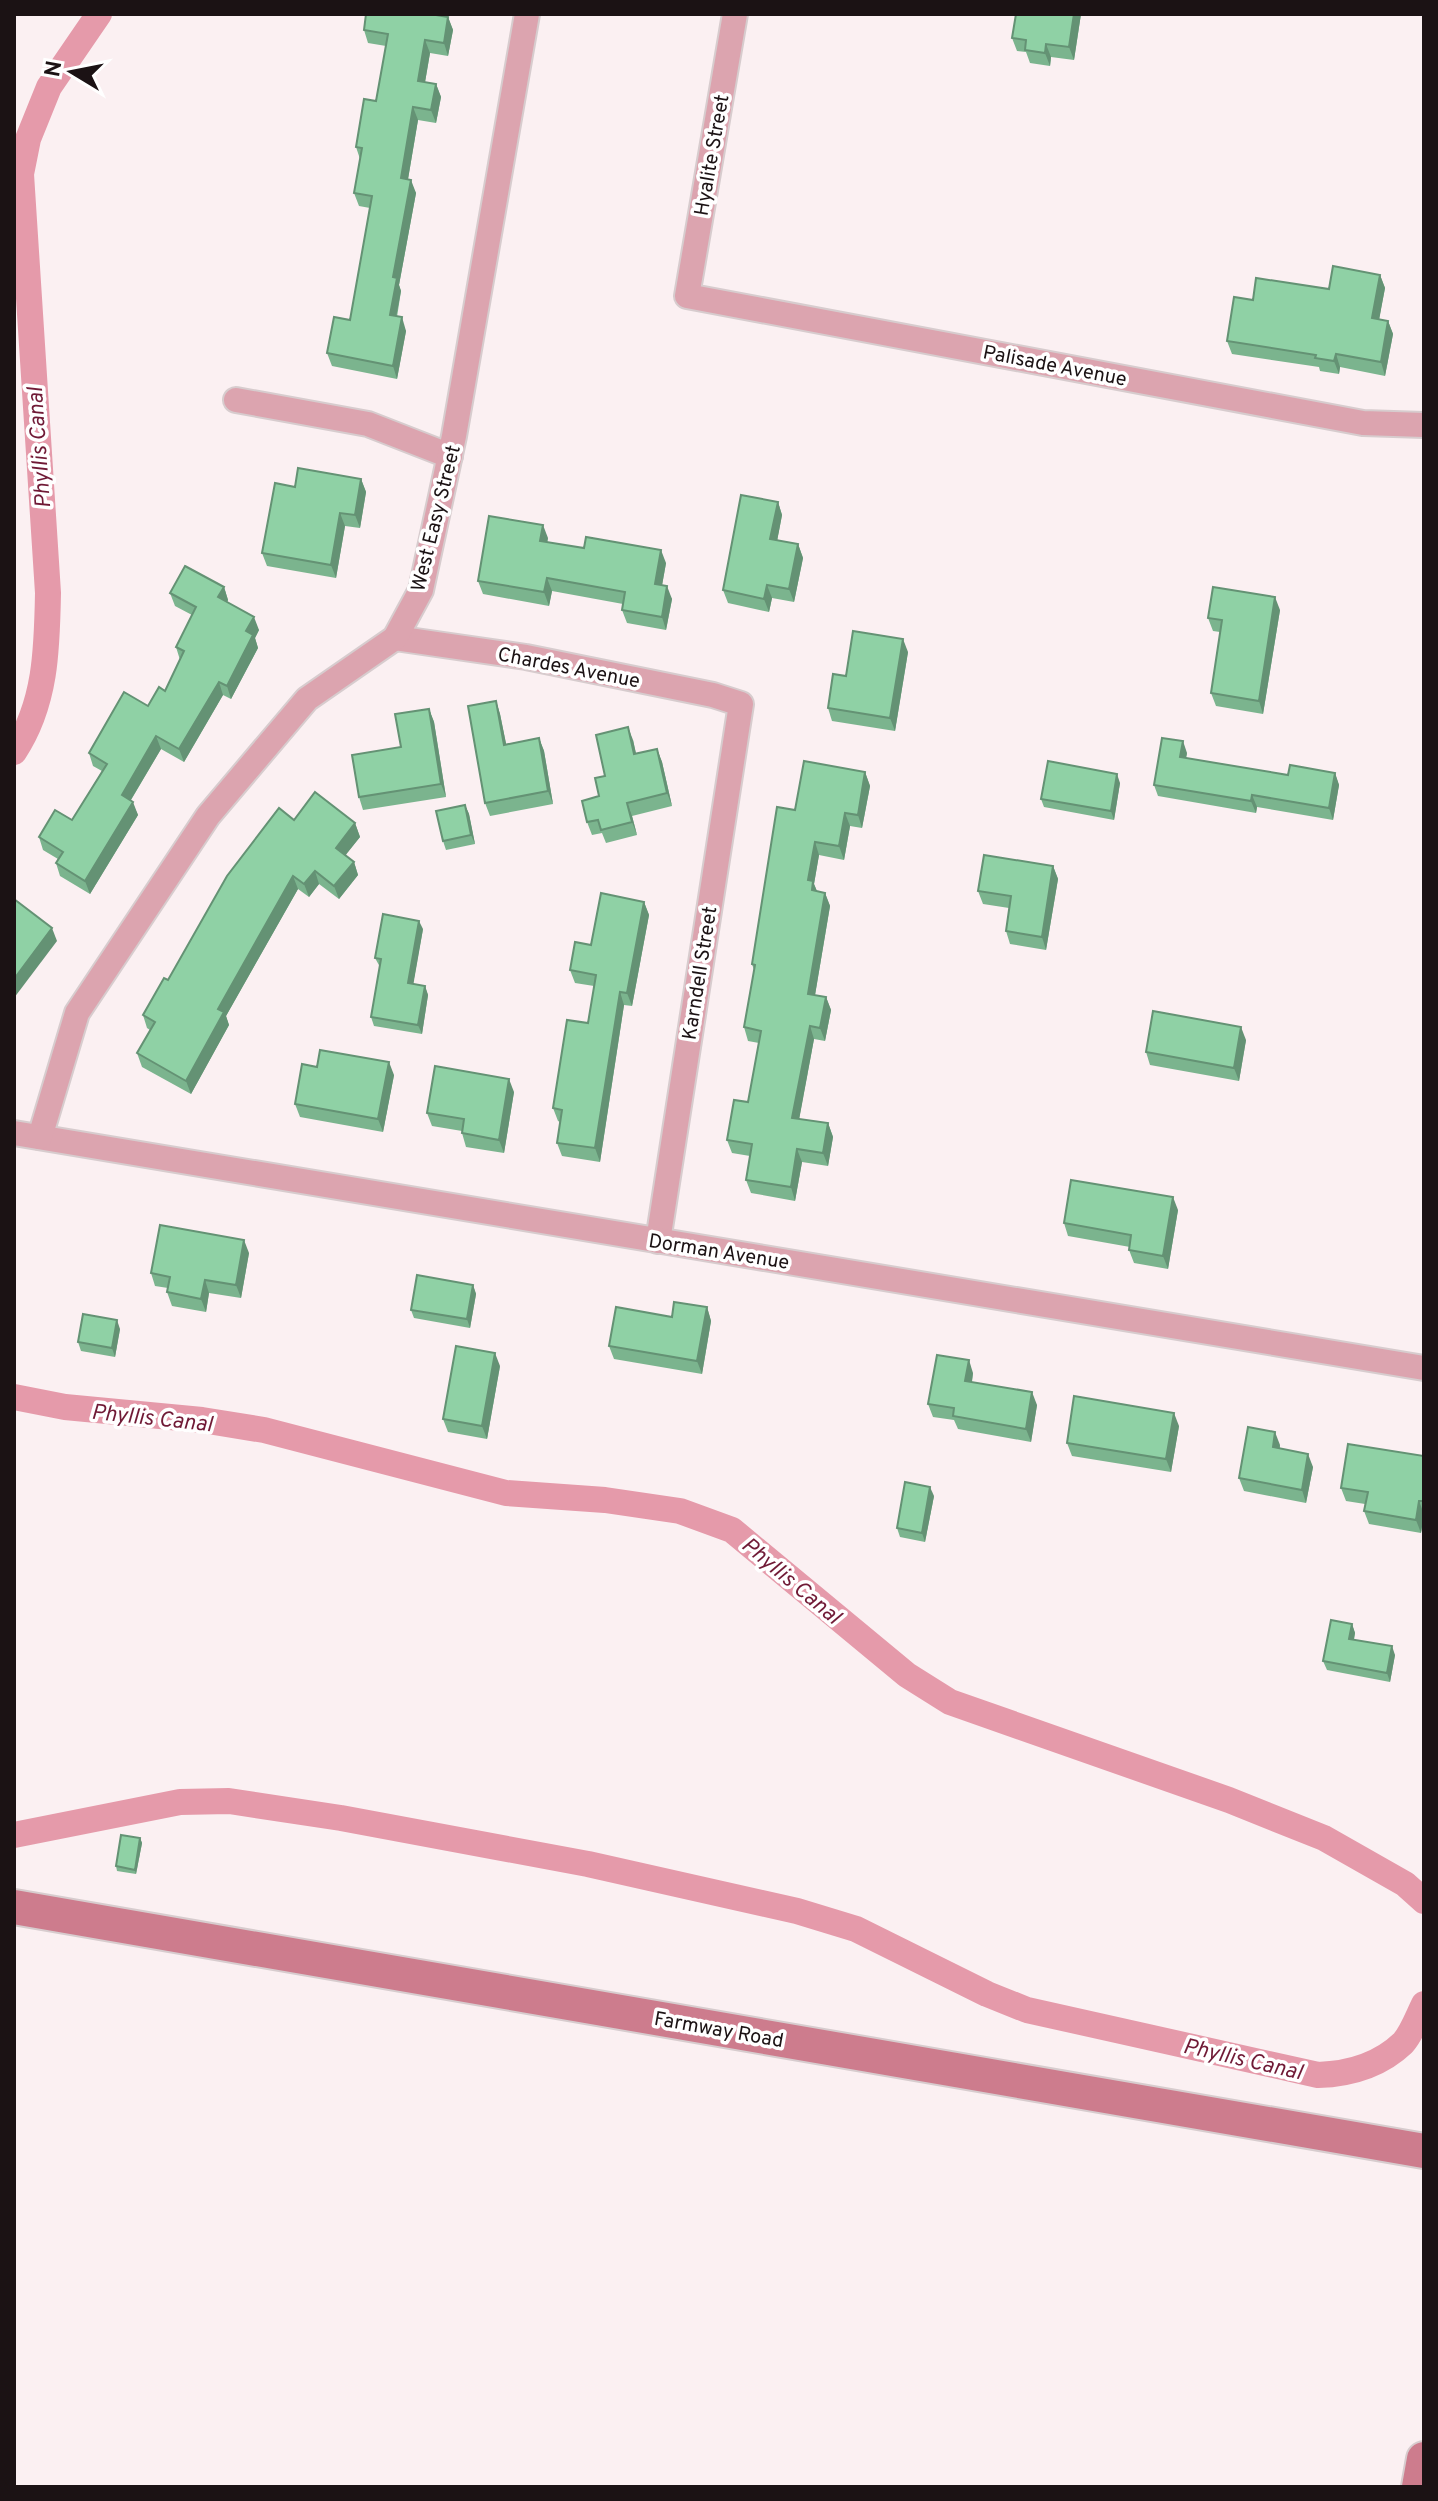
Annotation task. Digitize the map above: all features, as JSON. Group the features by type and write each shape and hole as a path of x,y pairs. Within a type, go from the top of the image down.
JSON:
{"main road":[{"name":"Farmway Road","path":"14,1907 1424,2151"},
{"path":"1419,2487 1424,2459"}],"street":[{"name":"West Easy Street","path":"40,1137 77,1013 208,816 307,699 395,638 421,590 450,456 527,14"},
{"name":"Hyalite Street","path":"687,296 735,14"},
{"name":"Palisade Avenue","path":"687,296 1363,423 1424,425"},
{"path":"236,400 368,424 450,456"},
{"name":"Chardes Avenue","path":"395,638 526,657 713,695 741,704"},
{"name":"Karndell Street","path":"658,1241 741,704"},
{"name":"Dorman Avenue","path":"14,1133 1424,1368"}],"building":[{"path":"366,14 448,17 444,43 425,40 418,81 436,84 431,110 413,107 401,178 411,180 393,277 397,278 390,315 402,317 393,366 327,353 334,317 350,320 372,196 354,193 362,148 356,147 364,99 376,101 388,34 364,30"},
{"path":"1016,14 1074,14 1069,47 1046,44 1045,53 1025,50 1026,40 1012,38"},
{"path":"1333,266 1380,275 1372,318 1388,321 1381,362 1336,354 1334,361 1315,358 1316,355 1227,341 1234,297 1253,300 1256,278 1329,289"},
{"path":"298,468 361,479 355,515 340,513 331,565 262,553 275,483 295,487"},
{"path":"741,495 778,502 770,539 798,544 789,589 767,585 764,599 723,590"},
{"path":"489,516 543,525 540,541 584,548 586,537 661,550 655,584 667,586 662,617 622,610 625,592 547,578 544,592 478,581"},
{"path":"185,566 224,587 218,597 254,617 246,631 253,635 227,686 219,682 179,749 156,736 122,795 133,802 85,881 56,863 63,852 39,837 55,810 72,820 107,764 89,753 124,692 148,706 159,687 165,691 184,651 176,647 196,607 170,593"},
{"path":"1213,587 1275,597 1259,701 1211,693 1222,620 1208,618"},
{"path":"853,631 903,639 890,718 828,708 833,674 846,676"},
{"path":"496,701 504,745 539,738 548,791 485,803 468,706"},
{"path":"429,709 441,784 359,797 352,755 401,747 395,714"},
{"path":"628,727 634,754 657,749 667,793 627,803 632,822 601,830 598,820 587,822 582,801 599,796 595,778 605,776 596,735"},
{"path":"1162,738 1183,741 1180,757 1288,775 1290,765 1335,773 1329,808 1252,795 1251,801 1154,785"},
{"path":"804,761 865,772 858,815 845,813 839,846 815,842 808,880 813,881 812,890 825,893 808,994 826,997 820,1028 810,1026 792,1118 828,1123 823,1153 797,1149 791,1187 746,1180 752,1144 727,1140 734,1100 748,1102 761,1031 744,1027 777,807 795,810"},
{"path":"1048,761 1117,774 1111,811 1041,799"},
{"path":"315,792 355,823 336,848 354,862 334,886 315,871 304,884 293,876 218,1009 224,1012 186,1081 137,1053 155,1022 143,1015 164,978 168,980 227,876 279,808 294,820"},
{"path":"465,805 471,835 443,841 436,811"},
{"path":"984,855 1053,866 1042,937 1006,931 1011,896 978,891"},
{"path":"601,893 644,902 627,993 620,992 595,1148 557,1143 562,1110 553,1108 567,1020 588,1023 596,975 570,970 575,942 591,945"},
{"path":"14,899 52,928 14,979"},
{"path":"383,914 419,921 408,983 425,986 418,1025 371,1017 381,959 375,958"},
{"path":"1153,1011 1241,1027 1234,1068 1146,1052"},
{"path":"320,1050 389,1062 378,1119 295,1104 302,1064 317,1067"},
{"path":"435,1066 509,1079 499,1140 462,1133 464,1119 427,1113"},
{"path":"1071,1180 1173,1197 1163,1256 1129,1250 1131,1235 1064,1223"},
{"path":"160,1225 244,1240 236,1285 205,1280 201,1299 167,1292 170,1277 151,1273"},
{"path":"417,1275 473,1285 467,1319 411,1310"},
{"path":"674,1302 707,1307 697,1361 609,1346 616,1307 672,1317"},
{"path":"83,1314 117,1320 112,1348 78,1342"},
{"path":"456,1346 495,1353 482,1426 443,1419"},
{"path":"937,1355 969,1360 965,1381 1032,1392 1026,1429 953,1416 954,1408 928,1404"},
{"path":"1074,1396 1174,1413 1166,1459 1067,1443"},
{"path":"1248,1427 1275,1432 1273,1447 1308,1454 1302,1490 1239,1478"},
{"path":"1348,1444 1424,1456 1424,1501 1419,1501 1416,1520 1364,1511 1368,1492 1341,1488"},
{"path":"905,1482 930,1487 922,1533 897,1528"},
{"path":"1331,1620 1352,1624 1349,1639 1392,1646 1387,1673 1323,1661"},
{"path":"121,1835 140,1838 135,1870 116,1866"}],"waterway":[{"name":"Phyllis Canal","path":"14,752 25,734 39,695 47,635 48,593 21,174 28,139 49,87 99,14"},
{"name":"Phyllis Canal","path":"14,1397 65,1407 202,1420 264,1430 506,1493 605,1500 680,1511 732,1530 907,1675 950,1702 1229,1800 1324,1838 1405,1884 1424,1901"},
{"name":"Phyllis Canal","path":"14,1835 180,1802 229,1801 341,1818 588,1864 797,1911 856,1929 987,1994 1027,2010 1318,2075 1353,2070 1384,2058 1406,2039 1424,2004"}]}
